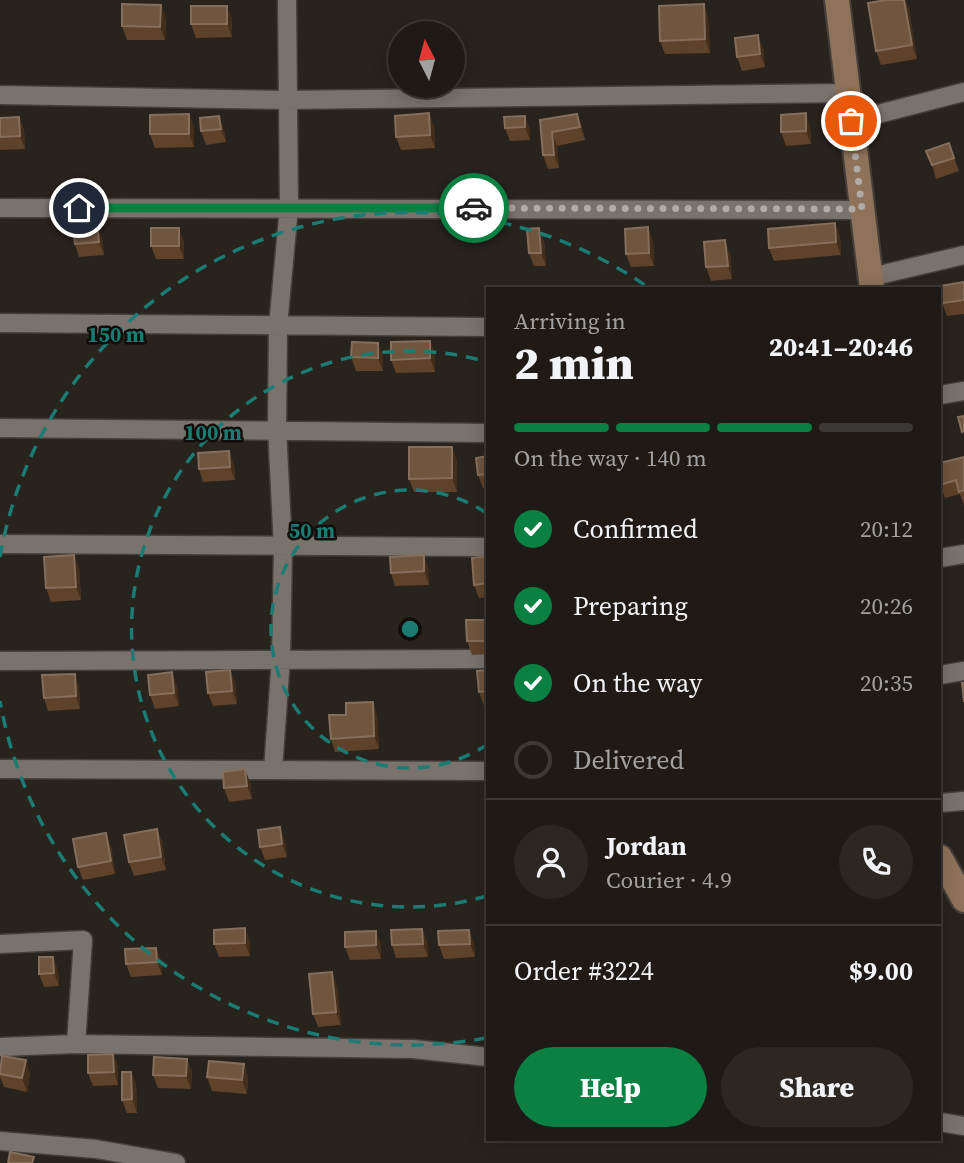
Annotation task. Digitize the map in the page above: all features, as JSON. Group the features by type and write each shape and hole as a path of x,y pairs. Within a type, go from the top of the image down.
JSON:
{"street":[{"path":"273,770 281,658 283,548 277,428 278,326 289,207 287,0"},
{"path":"836,0 871,283 964,256"},
{"path":"851,121 964,92"},
{"path":"0,95 286,100 848,93"},
{"path":"0,208 862,209"},
{"path":"0,323 486,327"},
{"path":"941,395 964,391"},
{"path":"0,428 277,428 486,433"},
{"path":"0,544 283,548 486,547"},
{"path":"941,558 964,554"},
{"path":"0,661 486,659"},
{"path":"941,675 964,671"},
{"path":"0,769 486,771"},
{"path":"941,803 964,801"},
{"path":"941,860 964,900"},
{"path":"0,944 83,940 76,1044"},
{"path":"0,1047 76,1044 413,1049 486,1057"},
{"path":"941,1122 964,1126"},
{"path":"0,1142 95,1156 176,1163"}],"building":[{"path":"904,0 912,45 876,51 868,3"},
{"path":"122,4 161,5 160,27 122,26"},
{"path":"704,4 705,39 660,41 659,6"},
{"path":"191,6 227,6 227,24 191,24"},
{"path":"758,35 760,54 737,57 735,38"},
{"path":"429,113 430,135 396,137 395,116"},
{"path":"806,113 806,131 781,132 781,115"},
{"path":"189,114 189,134 150,134 150,115"},
{"path":"577,114 580,127 552,132 554,155 543,155 540,120"},
{"path":"219,116 221,129 201,131 200,118"},
{"path":"525,116 525,127 505,128 504,117"},
{"path":"19,117 20,136 0,137 0,118"},
{"path":"949,143 954,158 932,165 926,151"},
{"path":"835,223 836,242 769,248 768,229"},
{"path":"97,225 99,242 75,244 73,227"},
{"path":"648,227 649,253 626,254 625,229"},
{"path":"151,228 179,228 179,246 151,246"},
{"path":"539,228 541,253 529,253 527,229"},
{"path":"725,240 728,266 706,267 704,242"},
{"path":"964,282 964,300 942,303 940,286"},
{"path":"430,341 430,358 391,360 391,342"},
{"path":"352,342 378,343 378,358 351,357"},
{"path":"964,416 964,431 962,432 958,417"},
{"path":"409,447 452,447 452,478 409,479"},
{"path":"229,451 230,467 199,469 198,453"},
{"path":"486,456 486,474 478,475 476,458"},
{"path":"964,457 964,490 959,492 956,480 941,485 941,463"},
{"path":"74,555 76,587 46,588 44,557"},
{"path":"424,555 424,571 391,573 390,557"},
{"path":"486,556 486,583 474,585 472,558"},
{"path":"466,620 486,620 486,641 467,641"},
{"path":"230,670 232,691 208,693 206,672"},
{"path":"486,670 486,691 479,692 477,671"},
{"path":"172,672 174,693 150,695 148,675"},
{"path":"75,674 76,696 44,698 42,675"},
{"path":"373,702 374,736 331,739 329,715 346,715 346,703"},
{"path":"245,769 247,786 224,788 223,772"},
{"path":"280,827 282,844 260,847 258,830"},
{"path":"157,829 161,857 129,862 124,835"},
{"path":"106,833 111,861 78,867 73,839"},
{"path":"245,928 245,943 214,944 214,930"},
{"path":"422,929 423,944 392,945 391,930"},
{"path":"469,930 470,944 439,945 438,931"},
{"path":"376,931 376,945 345,947 345,932"},
{"path":"156,948 157,962 126,964 125,949"},
{"path":"39,957 53,957 54,973 39,974"},
{"path":"332,972 336,1012 313,1014 309,974"},
{"path":"113,1054 114,1072 88,1073 88,1055"},
{"path":"2,1056 26,1060 22,1078 0,1074"},
{"path":"154,1057 187,1059 186,1076 153,1075"},
{"path":"209,1061 244,1064 242,1080 207,1077"},
{"path":"122,1072 131,1072 132,1099 122,1100"},
{"path":"10,1152 34,1157 32,1163 8,1163"}],"way so far":[{"path":"474,208 862,209 851,121"}],"route":[{"path":"79,208 474,208"}]}
